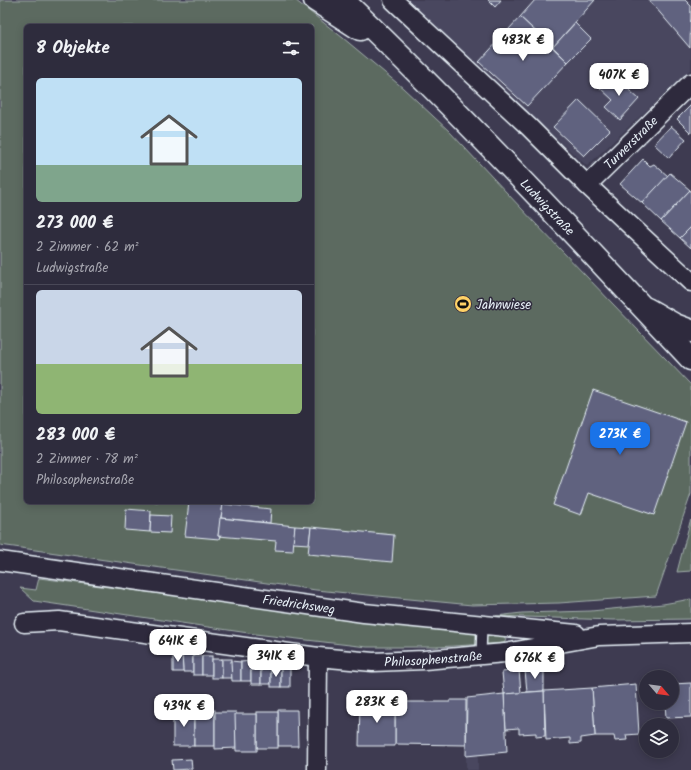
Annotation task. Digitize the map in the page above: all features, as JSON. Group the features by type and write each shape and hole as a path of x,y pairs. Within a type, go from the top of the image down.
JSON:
{"main road":[{"name":"Ludwigstraße","path":"316,0 402,57"},
{"name":"Ludwigstraße","path":"343,0 473,129 691,359"},
{"path":"642,306 675,325 691,331"}],"street":[{"path":"393,0 529,127 587,185 691,282"},
{"name":"Turnerstraße","path":"587,185 691,83"},
{"name":"Friedrichsweg","path":"0,561 364,613 599,636"},
{"name":"Philosophenstraße","path":"24,623 59,621 318,657 373,662 424,660 506,653 599,636 691,633"},
{"path":"317,770 318,657"}],"lane":[{"path":"482,625 482,655"}],"shaded area":[{"path":"402,0 691,0 691,69 587,166"},
{"path":"478,755 478,770 466,770 466,756"}],"green space":[{"name":"Jahnwiese","path":"0,0 295,0 403,88 449,131 691,385 691,494 656,596 559,603 472,605 316,590 0,545"},
{"path":"691,520 691,571 677,572 690,522"},
{"path":"39,578 438,630 504,636 506,640 504,643 436,647 367,647 255,634 34,601 20,588 36,590"},
{"path":"691,599 691,619 613,620 496,616 522,613 591,611 663,604"}],"building":[{"path":"488,0 501,0 495,7"},
{"path":"535,0 595,0 553,47 520,17"},
{"path":"649,0 685,0 691,6 690,48"},
{"path":"520,17 568,62 527,106 479,62"},
{"path":"575,23 591,39 568,62 553,47"},
{"path":"612,75 639,99 620,120 606,107 613,100 600,88"},
{"path":"579,100 610,130 584,156 553,127"},
{"path":"691,105 691,133 677,119"},
{"path":"671,126 686,139 669,158 654,144"},
{"path":"643,159 650,166 654,164 668,176 642,203 620,184"},
{"path":"670,173 690,190 661,221 642,203"},
{"path":"690,190 691,227 680,238 661,221"},
{"path":"691,227 691,248 680,238"},
{"path":"593,390 686,422 654,515 589,493 581,515 553,505"},
{"path":"189,504 223,504 218,536 220,536 219,539 185,536"},
{"path":"223,504 271,509 270,523 221,518"},
{"path":"126,509 151,511 150,532 125,530"},
{"path":"151,515 171,516 170,533 150,532"},
{"path":"220,518 295,526 293,551 275,550 276,541 218,536"},
{"path":"295,526 311,527 309,544 293,543"},
{"path":"311,527 394,535 392,562 308,554"},
{"path":"193,652 193,672 183,672 182,653"},
{"path":"173,653 182,653 183,672 173,672"},
{"path":"193,656 202,656 202,675 193,675"},
{"path":"202,656 212,656 212,675 202,675"},
{"path":"212,659 222,659 222,678 212,678"},
{"path":"222,659 232,659 232,678 222,678"},
{"path":"231,661 241,662 241,681 232,681"},
{"path":"251,661 251,681 241,681 241,662"},
{"path":"251,664 261,664 261,684 251,684"},
{"path":"261,664 271,664 271,684 261,684"},
{"path":"271,668 281,668 281,687 271,687"},
{"path":"281,668 290,668 290,687 281,687"},
{"path":"544,668 544,691 527,692 525,670"},
{"path":"519,670 521,693 504,694 502,672"},
{"path":"691,683 691,717 666,718 665,710 679,710 679,684"},
{"path":"636,684 639,734 626,735 627,740 615,741 614,736 595,736 592,688"},
{"path":"592,688 595,736 581,738 581,743 570,744 570,738 546,740 544,691"},
{"path":"544,691 545,736 536,737 536,733 519,734 519,728 506,729 504,694"},
{"path":"504,694 507,752 466,756 467,698"},
{"path":"450,700 466,700 466,745 395,744 395,702 450,702"},
{"path":"395,702 395,746 359,746 360,703"},
{"path":"173,710 194,710 194,746 173,746"},
{"path":"194,710 215,710 215,746 194,746"},
{"path":"278,710 297,710 298,746 278,746"},
{"path":"215,712 236,712 236,748 215,749"},
{"path":"257,712 278,712 278,748 257,748"},
{"path":"235,714 257,714 257,751 236,751"},
{"path":"191,759 192,769 173,770 172,760"}],"place":[{"name":"Jahnwiese","path":"463,304"}]}
